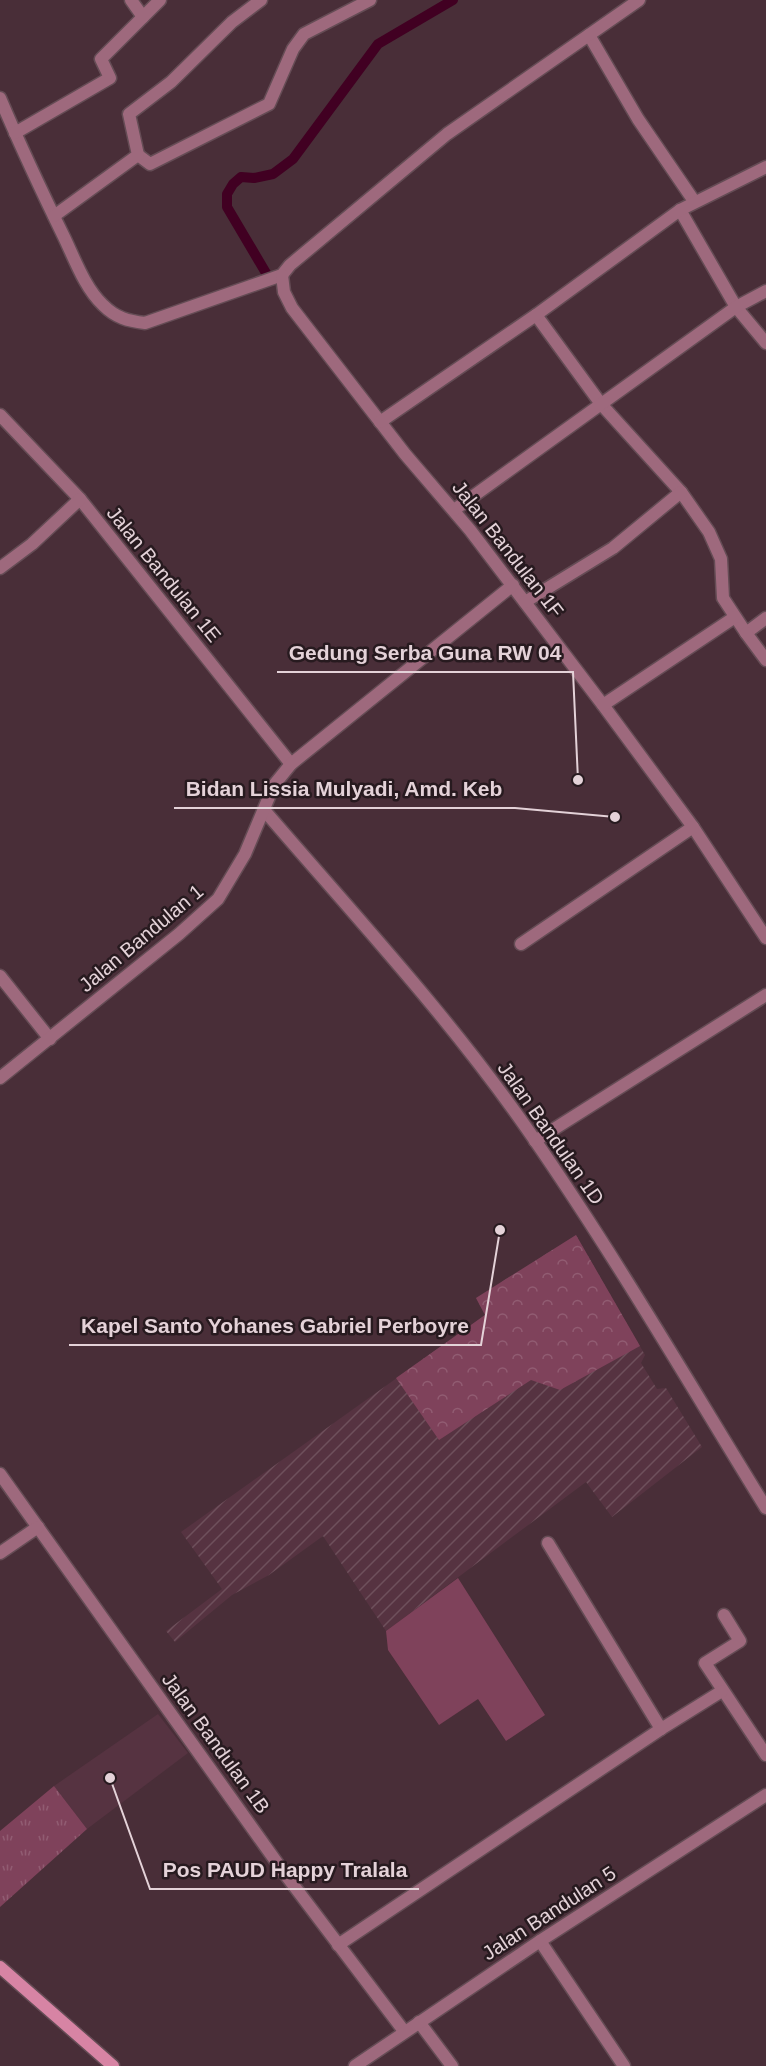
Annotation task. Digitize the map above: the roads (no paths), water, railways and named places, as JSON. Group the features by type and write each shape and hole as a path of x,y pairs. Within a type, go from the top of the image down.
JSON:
{"main road":[{"path":"0,1966 113,2066"}],"street":[{"path":"131,0 143,17"},
{"path":"15,133 110,78 101,59 160,0"},
{"path":"261,0 232,22 171,82 129,114 138,155 150,164 268,104 294,49 304,34 370,0"},
{"path":"0,98 78,267 95,296 105,307 126,321 145,322 282,275 290,265 447,134 639,0"},
{"path":"589,35 638,119 694,201"},
{"path":"54,216 138,155"},
{"path":"380,422 536,315 680,210 766,166"},
{"path":"680,210 736,307 766,343"},
{"name":"Jalan Bandulan 1F","path":"282,275 284,292 292,308 380,422 513,585 693,827 765,935"},
{"path":"454,510 736,307 766,291"},
{"path":"536,315 601,404 681,492 709,532 720,559 723,598 766,660"},
{"name":"Jalan Bandulan 1E","path":"0,415 80,499 291,764"},
{"path":"525,602 613,548 681,492"},
{"path":"0,568 32,544 80,499"},
{"name":"Jalan Bandulan 1","path":"0,1078 179,934 218,899 245,854 274,785 291,764 513,585"},
{"path":"603,705 735,617"},
{"path":"746,633 766,618"},
{"name":"Jalan Bandulan 1D","path":"264,810 450,1027 535,1141 587,1218 766,1508"},
{"path":"521,944 693,827"},
{"path":"0,976 50,1039"},
{"path":"535,1141 766,994"},
{"name":"Jalan Bandulan 1B","path":"0,1474 338,1945 404,2031"},
{"path":"0,1553 38,1527"},
{"path":"548,1543 661,1729"},
{"path":"724,1615 740,1641 705,1663 766,1755"},
{"path":"338,1945 661,1729 722,1691"},
{"name":"Jalan Bandulan 5","path":"355,2066 540,1941 766,1795"},
{"path":"540,1941 624,2066"},
{"path":"419,2022 452,2066"}],"waterway":[{"path":"266,273 227,207 227,194 233,184 241,177 254,178 273,174 293,159 378,44 453,0"}],"place":[{"name":"Gedung Serba Guna RW 04","path":"578,780"},
{"name":"Bidan Lissia Mulyadi, Amd. Keb","path":"615,817"},
{"name":"Kapel Santo Yohanes Gabriel Perboyre","path":"500,1230"},
{"name":"Pos PAUD Happy Tralala","path":"110,1778"}]}
